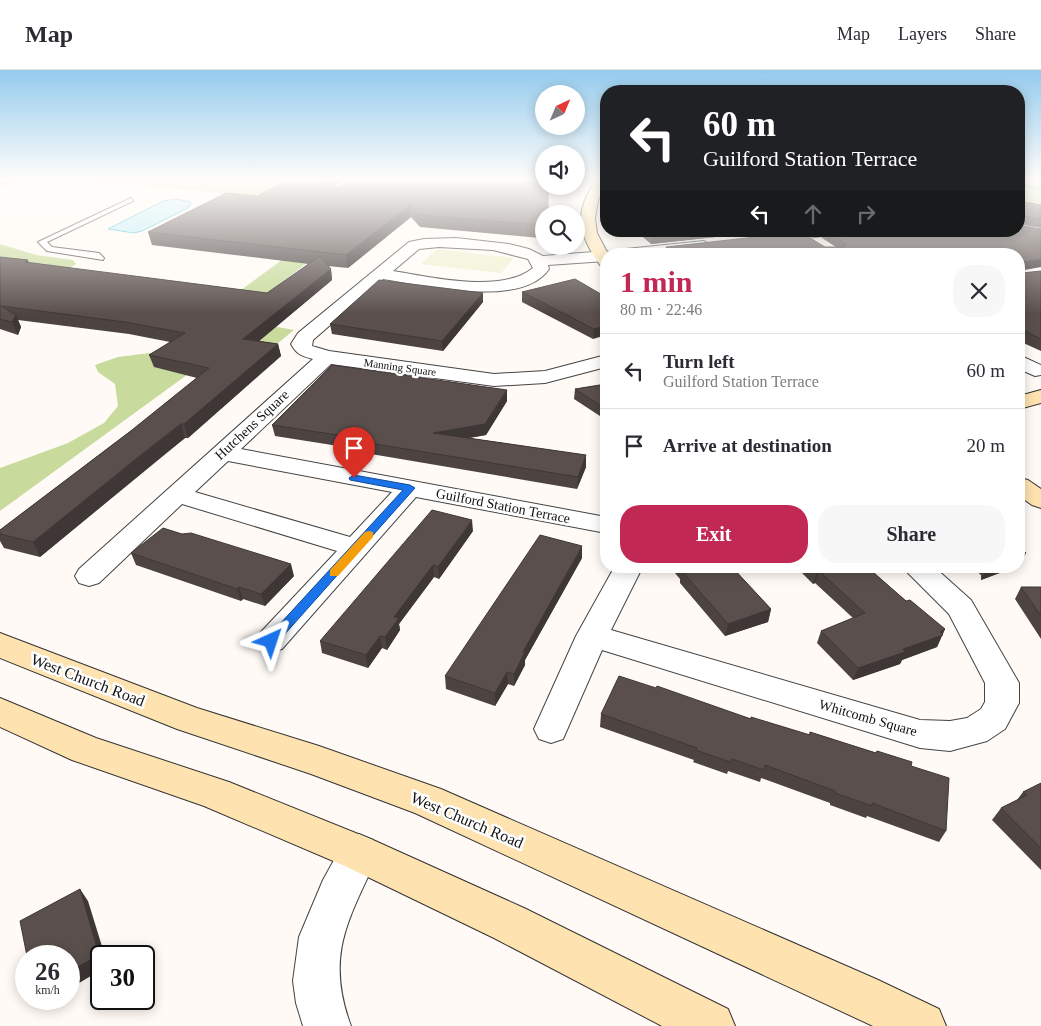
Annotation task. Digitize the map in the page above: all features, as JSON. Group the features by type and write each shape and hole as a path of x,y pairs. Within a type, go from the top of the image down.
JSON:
{"main road":[{"path":"589,225 592,240 600,251"},
{"path":"1025,401 1041,396"},
{"path":"1025,489 1041,500"},
{"name":"West Church Road","path":"0,645 189,719 319,761 428,801 860,995 922,1026"},
{"path":"0,712 85,749 216,794 359,853 509,923 711,1026"}],"street":[{"path":"754,240 783,237"},
{"path":"806,237 825,248"},
{"name":"Manning Square","path":"539,261 516,250 436,241 414,245 305,337 301,344 304,350 327,357 494,380 544,377 600,366"},
{"path":"679,248 715,244"},
{"path":"379,274 470,286 498,286 531,278 541,268 539,261 600,258"},
{"name":"Hutchens Square","path":"89,576 327,357"},
{"name":"Guilford Station Terrace","path":"222,453 600,524"},
{"path":"271,641 410,488"},
{"path":"178,495 357,548"},
{"path":"550,729 592,636 625,573"},
{"name":"Whitcomb Square","path":"592,636 920,734 950,736 975,731 993,719 1002,703 1002,683 960,607 923,573"},
{"path":"328,1026 319,1007 316,990 316,958 322,931 340,887 359,853"}],"lane":[{"path":"79,225 42,242 50,248 96,255 100,258"}],"green space":[{"path":"271,225 358,225 233,319 294,330 272,348 228,345 0,511 0,468 68,443 104,423 118,406 115,384 98,372 95,365 118,357 157,352 286,257"},
{"path":"0,244 36,255 73,260 76,264 61,273 0,260"},
{"path":"437,249 514,258 501,273 421,264"}],"water":[{"path":"117,225 155,225 134,233 108,229"}],"building":[{"path":"163,225 385,225 346,255 148,232"},
{"path":"1025,226 1041,229 1041,259 1025,261 1025,248 666,247 755,237 808,237 825,247 845,247 846,244 836,237 1025,237"},
{"path":"320,256 331,269 243,339 278,344 184,424 181,424 152,446 33,542 0,534 0,530 132,430 209,368 149,355 185,333 125,322 1,306 16,315 12,322 0,319 0,257 28,260 25,262 267,293"},
{"path":"1041,271 1041,339 1025,331 1025,273"},
{"path":"575,279 600,294 600,327 594,329 522,292"},
{"path":"379,280 483,293 442,341 330,324"},
{"path":"332,365 507,390 485,424 433,433 586,455 578,477 369,443 370,440 272,425"},
{"path":"600,385 600,405 575,389"},
{"path":"432,510 472,520 438,567 433,565 394,617 399,618 385,637 380,636 366,655 320,641"},
{"path":"163,528 182,534 191,533 291,564 261,594 239,587 237,589 131,553"},
{"path":"540,535 582,546 523,652 525,652 514,674 507,672 495,693 445,676"},
{"path":"684,573 738,573 771,609 728,624"},
{"path":"821,573 874,573 906,601 910,600 945,629 940,632 943,635 903,649 905,652 858,668 821,631 865,613"},
{"path":"1021,587 1041,587 1041,616"},
{"path":"619,676 656,688 657,686 751,719 751,717 810,735 810,732 876,753 877,751 912,762 911,766 949,778 946,831 872,803 872,806 835,793 835,791 765,765 764,770 732,759 730,762 696,750 697,748 601,714"},
{"path":"1041,783 1041,848 1001,808 1027,795 1023,792"},
{"path":"80,889 96,945 90,945 90,960 80,966 80,945 25,945 20,921"}],"slow traffic":[{"path":"334,573 369,534"}],"route":[{"path":"271,641 410,488 354,478"}]}
